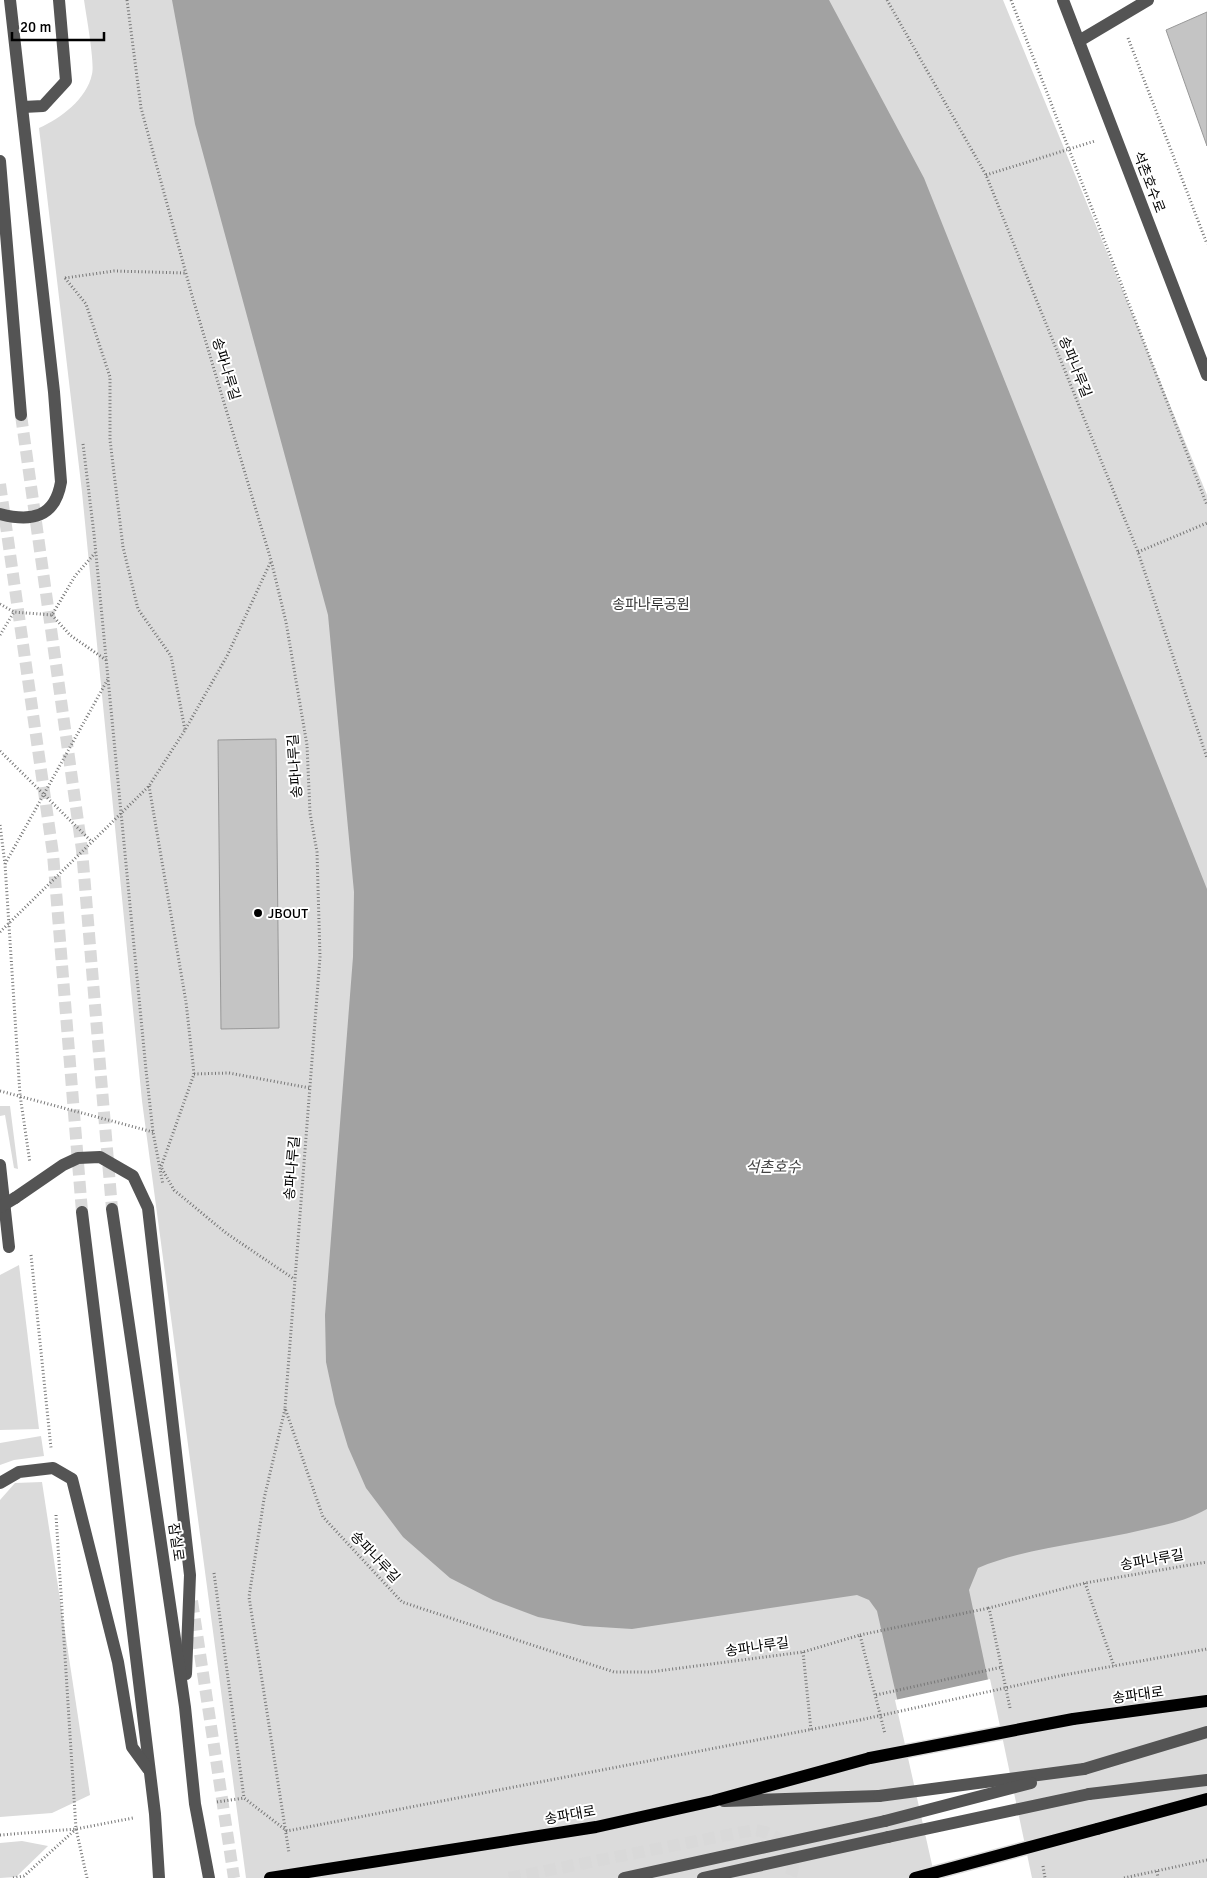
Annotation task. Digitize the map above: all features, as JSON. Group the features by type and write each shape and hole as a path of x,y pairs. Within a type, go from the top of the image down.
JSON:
{"main road":[{"name":"송파대로","path":"270,1878 596,1827 713,1801 870,1758 1073,1719 1207,1700"},
{"path":"915,1878 1207,1799"}],"street":[{"path":"0,514 22,519 34,518 46,512 60,491 61,482 54,392 10,0"},
{"path":"23,107 43,106 66,81 59,0"},
{"name":"석촌호수로","path":"1063,0 1207,375"},
{"path":"1079,41 1148,0"},
{"path":"0,160 21,415"},
{"path":"0,1208 63,1165 78,1158 100,1157 133,1176 148,1208 190,1575 185,1707"},
{"path":"0,1165 9,1247"},
{"name":"잠실로","path":"112,1209 185,1707 195,1804 208,1878"},
{"path":"82,1212 149,1771 159,1878"},
{"path":"0,1483 19,1472 53,1468 72,1479 118,1662 132,1748 149,1771"},
{"path":"624,1878 885,1821 1084,1769 1207,1732"},
{"path":"713,1801 879,1796 1084,1769"},
{"path":"703,1878 1089,1794 1207,1780"}],"path":[{"name":"송파나루길","path":"127,0 141,108 185,273 271,560 286,622 307,745 310,814 317,852 320,957 285,1408 322,1517 402,1602 614,1672 650,1672 803,1652 860,1635 989,1608 1085,1583 1207,1562"},
{"name":"송파나루길","path":"887,0 986,174 1138,552 1207,758"},
{"path":"1011,0 1207,505"},
{"path":"1120,17 1207,244"},
{"path":"986,174 1069,148"},
{"path":"64,269 66,288"},
{"path":"65,278 114,271 185,273"},
{"path":"65,278 86,304 110,377 110,440 123,547 138,609 171,656 186,730"},
{"path":"82,438 153,1132 163,1186"},
{"path":"1138,552 1207,523"},
{"path":"52,615 75,576 95,552"},
{"path":"0,932 149,786 186,730 227,656 271,560"},
{"path":"0,604 14,612 52,615 70,635 106,660"},
{"path":"0,635 14,612"},
{"path":"5,864 108,678"},
{"path":"0,751 91,841"},
{"path":"149,786 186,1002 194,1074 161,1167 174,1190 226,1232 294,1279"},
{"path":"0,825 5,864 7,926 20,1095 30,1163"},
{"path":"194,1074 229,1073 310,1088"},
{"path":"0,1091 153,1132"},
{"path":"30,1248 51,1449"},
{"path":"285,1408 264,1499 249,1597 287,1831"},
{"path":"56,1514 76,1828 87,1878"},
{"path":"213,1567 244,1798 287,1831 811,1730 1064,1676 1207,1649"},
{"path":"1085,1583 1114,1666"},
{"path":"989,1608 1012,1715"},
{"path":"860,1635 887,1743"},
{"path":"803,1652 811,1730"},
{"path":"876,1695 1002,1666"},
{"path":"0,1835 76,1828"},
{"path":"12,1878 24,1876 76,1828"},
{"path":"1041,1859 1045,1878"},
{"path":"1124,1878 1207,1860"},
{"path":"1157,1872 1158,1878"}],"green space":[{"name":"석촌호수","path":"84,0 1003,0 1207,495 1207,1878 246,1878 142,1101 82,492 39,128 64,114 72,107 85,92 89,83 93,68"},
{"path":"0,1106 10,1106 18,1169 14,1168 5,1115 0,1116"},
{"path":"19,1265 39,1429 0,1430 0,1275"},
{"path":"41,1436 44,1456 14,1460 0,1465 0,1443"},
{"path":"42,1482 90,1795 52,1813 0,1817 0,1500 15,1483"},
{"path":"22,1841 48,1846 16,1877 0,1878 0,1843"}],"water":[{"name":"석촌호수","path":"172,0 829,0 924,178 1207,889 1207,1509 1183,1520 1167,1524 1122,1535 1038,1550 997,1561 978,1568 969,1590 1030,1878 938,1878 877,1611 869,1600 857,1595 632,1629 584,1626 538,1617 493,1600 450,1578 403,1537 366,1488 348,1447 335,1404 326,1362 325,1315 353,957 354,892 328,615 195,124"}],"pier":[{"path":"990,1679 1032,1878 935,1878 895,1700"}],"building":[{"path":"1207,12 1207,146 1166,30"},
{"path":"276,739 279,1028 221,1029 218,740"}],"tunnel":[{"path":"21,415 82,850 112,1209"},
{"path":"0,484 53,854 82,1212"},
{"path":"192,1601 234,1878"},
{"path":"509,1878 753,1830 771,1835 790,1851 793,1859 790,1878"}],"place":[{"name":"JBOUT","path":"258,913"}],"park label":[{"name":"송파나루공원","path":"651,604"}]}
